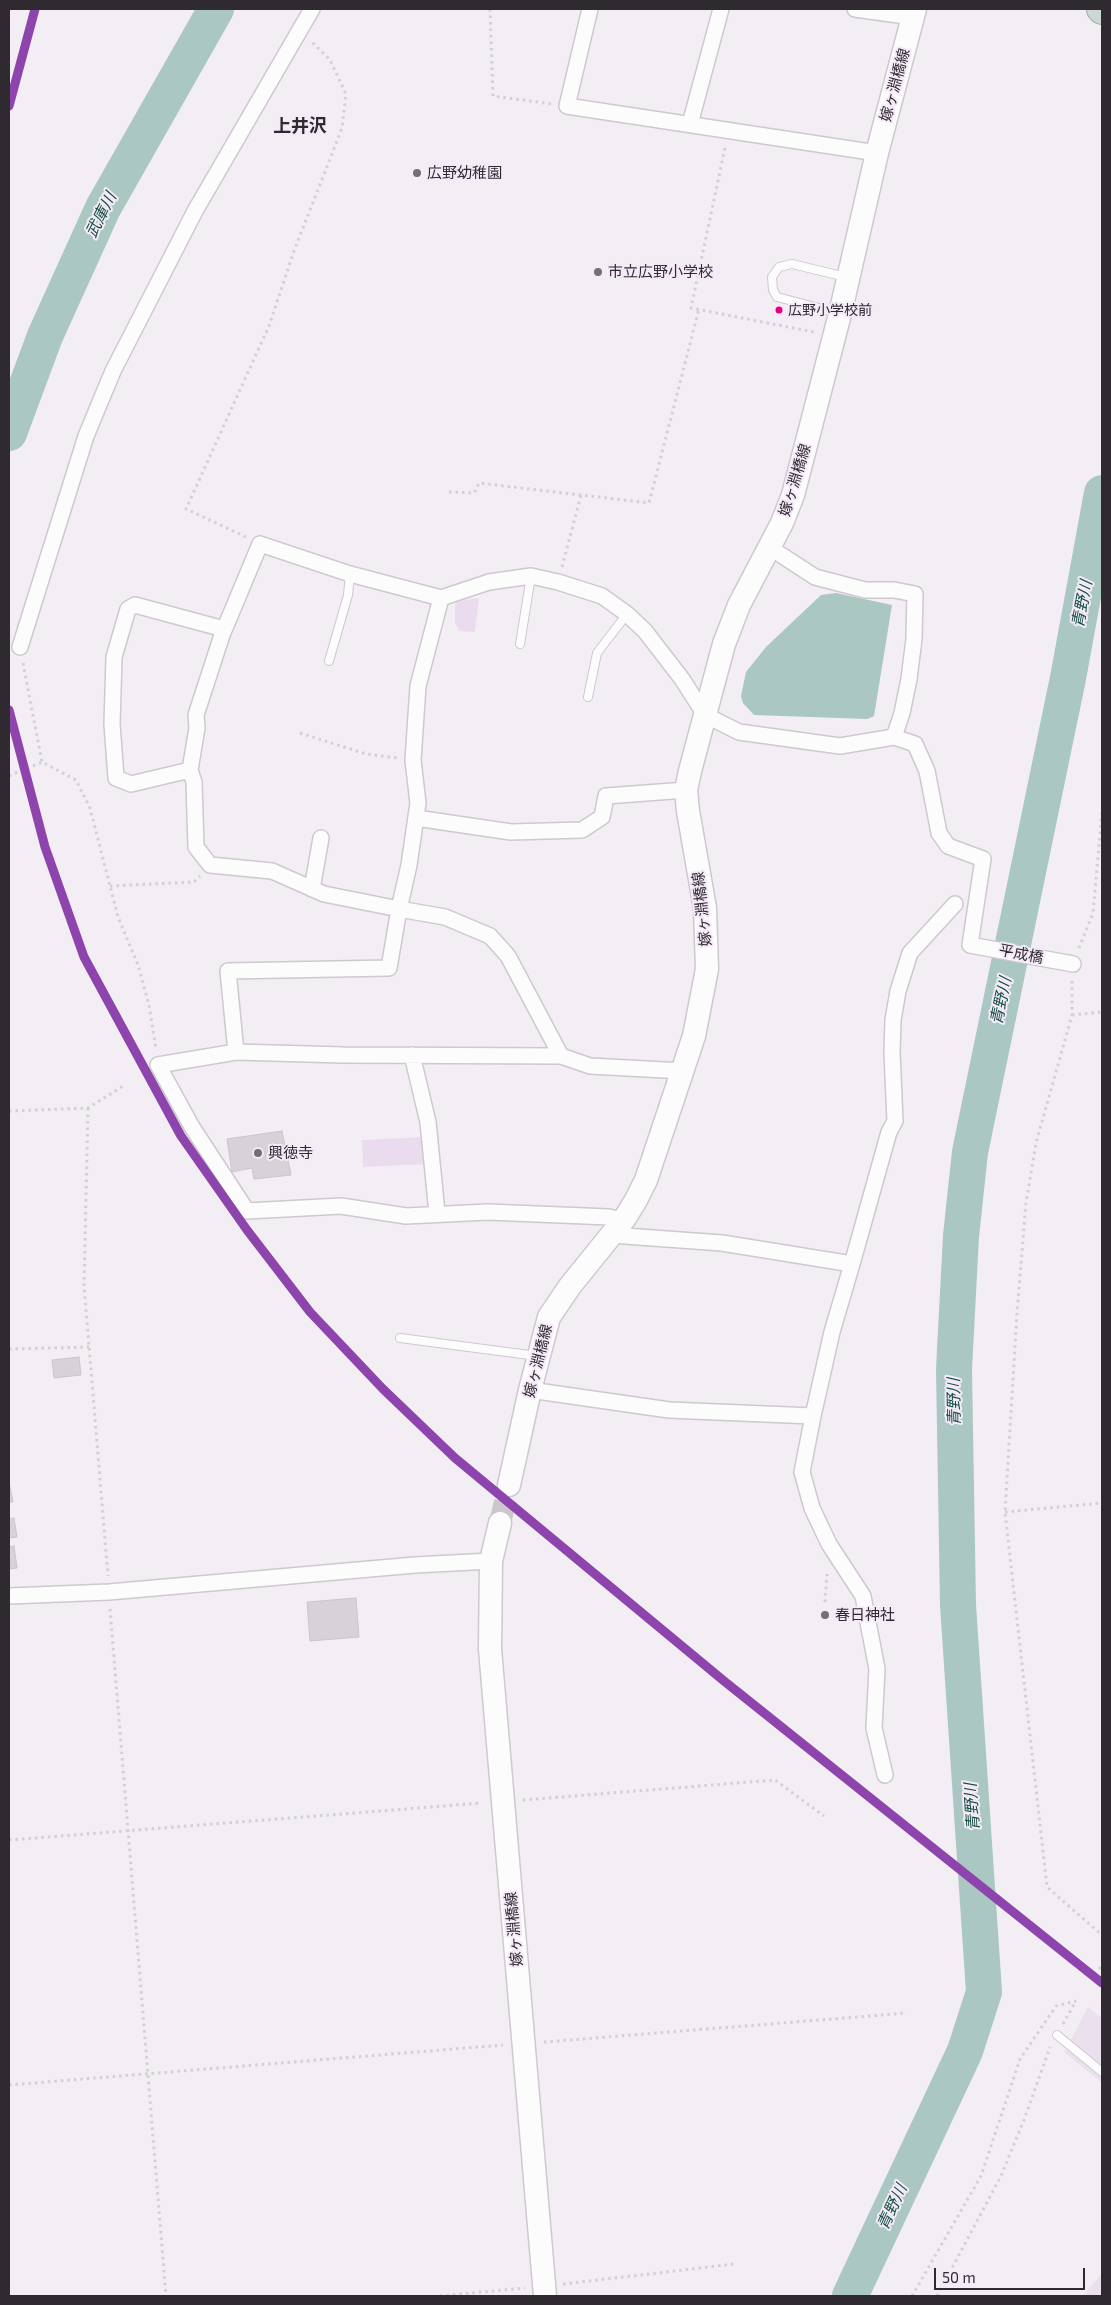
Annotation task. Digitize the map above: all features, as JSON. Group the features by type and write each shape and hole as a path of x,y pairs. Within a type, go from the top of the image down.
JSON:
{"street":[{"path":"20,647 86,436 113,371 195,211 312,9"},
{"path":"590,9 567,106 877,153"},
{"path":"690,124 721,9"},
{"path":"855,9 914,13"},
{"name":"嫁ヶ淵橋線","path":"510,1485 530,1390 549,1317 570,1286 617,1228 646,1180 694,1036 707,969 705,908 686,790 724,644 739,605 793,495 840,314 877,153 914,13"},
{"path":"561,1056 508,956 490,936 445,918 324,894 272,871 210,865 196,847 194,782 190,770 197,728 196,715 224,630 260,544 350,574 441,598 489,582 531,576 558,582 602,596 626,614 645,631 682,679 705,715 739,732 840,746 894,737 902,713 909,680 914,639 915,594 894,590 865,590 815,577 769,547"},
{"path":"236,1052 228,971 389,968 409,865 418,803 413,760 418,686 441,598"},
{"path":"190,770 131,784 116,778 112,724 114,657 128,609 135,605 224,630"},
{"name":"平成橋","path":"894,737 915,744 927,771 939,833 948,846 983,859 970,944 1073,964"},
{"path":"416,818 511,832 582,830 602,817 606,796 686,790"},
{"path":"312,889 321,838"},
{"path":"885,1774 874,1728 877,1669 863,1596 829,1544 812,1508 802,1472 832,1332 889,1132 895,1121 892,1052 893,1020 898,990 910,953 956,904"},
{"path":"683,1071 590,1066 561,1056 236,1052 158,1065 192,1128 248,1211 341,1206 406,1216 437,1213 600,1216 617,1228 852,1264"},
{"path":"412,1055 428,1122 437,1213"},
{"path":"530,1390 668,1410 813,1416"},
{"name":"嫁ヶ淵橋線","path":"500,1523 492,1561 490,1649 544,2291"},
{"path":"9,1596 109,1592 415,1565 492,1561"}],"lane":[{"path":"840,314 777,297 772,290 772,278 779,267 792,264 848,278"},
{"path":"329,661 348,595 350,574"},
{"path":"520,644 531,576"},
{"path":"588,697 597,653 626,614"},
{"path":"400,1338 538,1356"},
{"path":"1056,2035 1102,2072"}],"path":[{"path":"490,9 493,96 567,106"},
{"path":"260,544 186,509 269,326 294,251 342,128 346,94 330,60 300,29"},
{"path":"729,130 691,308 834,336"},
{"path":"449,492 474,494 480,483 649,503 699,309"},
{"path":"558,582 581,495"},
{"path":"20,647 42,762"},
{"path":"300,733 366,754 413,760"},
{"path":"9,776 42,762"},
{"path":"42,762 76,780 90,808 118,917 138,965 150,1005 158,1065"},
{"path":"1102,812 1093,913 1073,964 1072,1015 1036,1143 1026,1202 1005,1512 1046,1887 1102,1935"},
{"path":"110,886 194,882 210,865"},
{"path":"1072,1015 1102,1012"},
{"path":"9,1111 88,1108 124,1086"},
{"path":"88,1108 84,1285 166,2296"},
{"path":"9,1349 89,1347"},
{"path":"1005,1512 1102,1503"},
{"path":"9,1840 775,1780 824,1816"},
{"path":"912,2296 981,2176 1020,2058 1056,2006 1076,2001 1048,2049 1024,2120 1001,2176 936,2296"},
{"path":"9,2085 907,2013"},
{"path":"440,2296 544,2291 734,2264"}],"shaded area":[{"path":"836,593 892,605 874,716 867,719 754,715 743,703 741,696 746,672 766,647 821,595"},
{"path":"479,598 475,632 459,631 455,623 455,605 458,601"},
{"path":"426,1137 429,1164 363,1167 362,1140"},
{"path":"1088,2007 1102,2018 1102,2083 1064,2052"},
{"path":"1102,2273 1102,2296 1083,2296"}],"building":[{"name":"興徳寺","path":"282,1131 291,1175 254,1179 252,1168 232,1172 227,1139"},
{"path":"79,1357 81,1375 54,1378 52,1360"},
{"path":"9,1482 13,1502 9,1502"},
{"path":"14,1518 17,1537 9,1538 9,1519"},
{"path":"14,1546 17,1568 9,1569 9,1547"},
{"path":"356,1598 359,1637 310,1641 307,1602"}],"waterway":[{"name":"武庫川","path":"9,433 45,336 103,208 216,9"},
{"name":"青野川","path":"850,2296 965,2051 984,1992 958,1605 954,1369 961,1236 970,1152 1068,678 1102,493"}],"tunnel":[{"path":"500,1523 509,1485"}],"transit line":[{"path":"9,106 35,9"},
{"path":"9,710 45,847 84,957 181,1136 247,1230 310,1312 383,1389 455,1458 724,1681 1102,1983"}],"place":[{"name":"広野幼稚園","path":"417,173"},
{"name":"市立広野小学校","path":"598,272"},
{"name":"広野小学校前","path":"779,310"},
{"name":"興徳寺","path":"258,1153"},
{"name":"春日神社","path":"825,1615"}],"district":[{"name":"上井沢","path":"300,126"}]}
